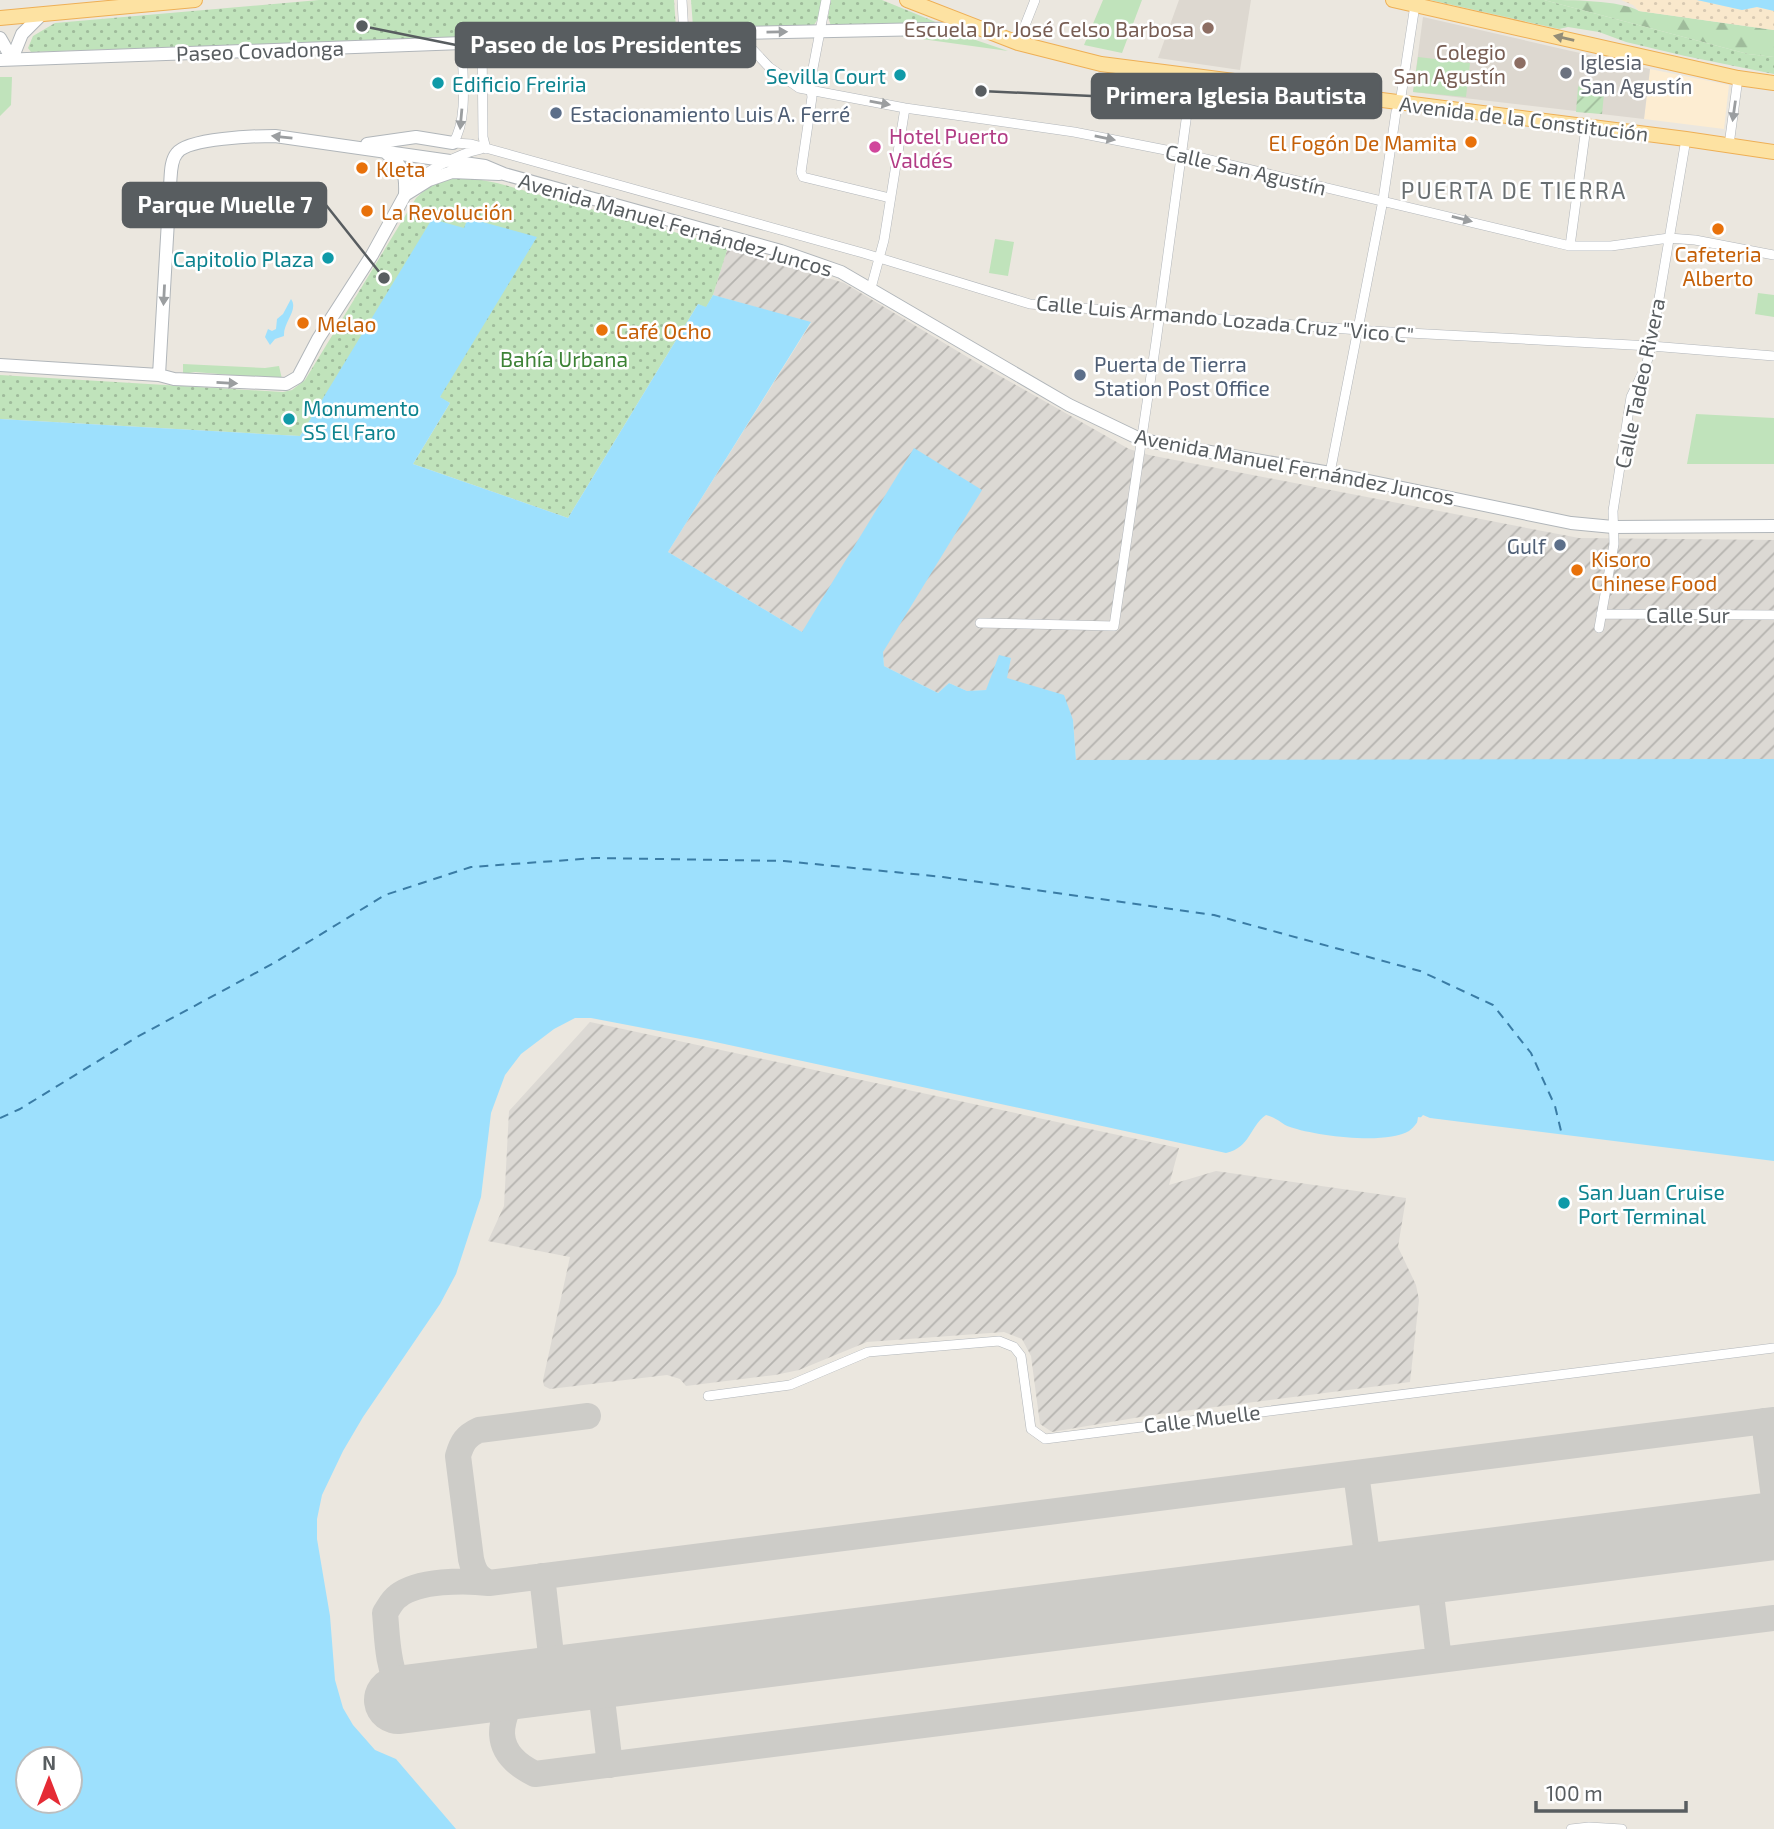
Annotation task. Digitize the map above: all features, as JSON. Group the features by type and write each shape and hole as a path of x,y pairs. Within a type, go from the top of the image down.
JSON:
{"main road":[{"path":"0,18 195,0"},
{"name":"Avenida de la Constitución","path":"907,0 1018,43 1096,63 1774,152"},
{"path":"1393,0 1738,78 1774,83"},
{"path":"6,60 22,34 42,14"},
{"name":"Paseo Covadonga","path":"6,60 737,33 981,29"},
{"path":"0,38 6,60"},
{"name":"Avenida Manuel Fernández Juncos","path":"159,374 170,186 172,162 176,153 207,141 275,136 485,166 504,174 781,251 841,272 1069,405 1142,440 1330,473 1461,499 1534,517 1613,527 1774,526"},
{"path":"350,147 416,137 453,143"},
{"path":"385,152 404,172 405,195"},
{"path":"0,365 159,374 174,379 284,385 298,377 405,195 429,180 452,172 504,174"}],"street":[{"path":"682,0 684,35"},
{"path":"825,0 810,85 801,172 803,177 890,198"},
{"path":"1018,43 1035,0"},
{"path":"1330,473 1383,200 1415,5"},
{"name":"Calle San Agustín","path":"737,33 769,67 799,89 905,108 1074,132 1181,153 1570,246 1611,246 1669,238 1695,240 1774,255"},
{"path":"405,195 415,181 467,152 486,149 483,127 482,42"},
{"path":"453,143 460,132 463,113 462,43"},
{"path":"981,623 1114,626 1192,76"},
{"path":"1729,145 1738,78"},
{"path":"871,288 880,258 905,108"},
{"path":"1570,246 1586,127"},
{"name":"Calle Tadeo Rivera","path":"1599,628 1614,544 1613,527 1631,397 1646,366 1651,346 1686,139"},
{"name":"Calle Luis Armando Lozada Cruz \"Vico C\"","path":"453,143 486,149 880,258 1030,304 1358,330 1651,346 1774,356"},
{"name":"Calle Sur","path":"1601,614 1774,615"},
{"name":"Calle Muelle","path":"708,1396 790,1385 868,1352 999,1341 1014,1347 1021,1356 1031,1429 1045,1439 1774,1348"},
{"path":"1571,1829 1622,1829"}],"shaded area":[{"name":"Escuela Dr. José Celso Barbosa","path":"1179,0 1251,0 1240,70 1158,58"},
{"name":"Colegio San Agustín","path":"1423,17 1650,69 1644,119 1413,92"},
{"path":"1650,69 1729,85 1724,129 1644,119"},
{"path":"728,247 844,283 984,367 1129,449 1149,455 1579,538 1774,540 1774,763 1076,760 1073,720 1006,678 1011,658 986,690 967,691 949,683 938,693 884,666 883,653 802,632 668,552 811,323 713,295"},
{"path":"590,1022 1179,1148 1169,1185 1216,1171 1406,1198 1398,1247 1416,1285 1419,1300 1410,1382 1152,1415 1052,1432 1040,1424 1031,1356 1022,1339 1004,1332 867,1342 799,1370 775,1375 686,1386 680,1379 667,1375 550,1389 544,1386 543,1380 570,1257 488,1241 504,1206 509,1111"}],"green space":[{"path":"319,0 674,0 676,28 31,52 28,48 33,36 55,23"},
{"path":"691,0 822,0 819,17 814,25 696,29 693,27"},
{"path":"831,0 882,0 943,25 831,26 828,17"},
{"path":"1103,0 1142,0 1122,53 1084,45"},
{"path":"1430,0 1544,0 1748,54 1774,57 1774,74 1626,42 1599,32 1568,27 1559,29"},
{"path":"1544,0 1607,3 1639,11 1774,30 1774,57 1748,54"},
{"path":"958,34 1008,51 893,35"},
{"path":"1418,57 1470,63 1466,97 1413,92"},
{"path":"0,77 12,77 11,105 0,116"},
{"path":"1582,82 1605,84 1602,114 1576,112 1578,87"},
{"name":"Bahía Urbana","path":"455,178 471,178 728,247 713,295 706,308 698,304 568,518 413,464 450,403 440,398 469,218 465,229 325,396 300,436 0,419 0,375 283,392 292,390 305,380 416,198 441,182"},
{"path":"995,239 1014,242 1008,276 989,273"},
{"path":"1758,293 1774,295 1774,317 1755,314"},
{"path":"183,364 265,368 279,366 282,379 195,372 183,374"},
{"path":"1696,414 1774,418 1774,464 1687,464"}],"sand":[{"path":"1621,0 1697,0 1742,10 1757,7 1774,11 1774,30 1639,11"}],"water":[{"path":"1697,0 1774,0 1774,11 1757,7 1742,10"},
{"path":"468,218 537,237 440,397 450,403 413,464 568,518 698,304 706,307 713,295 811,322 668,552 802,632 914,448 982,490 883,652 884,666 938,693 949,683 967,691 986,690 999,655 1011,658 1007,678 1064,695 1073,720 1076,760 1774,759 1774,1161 1423,1115 1413,1128 1398,1135 1384,1138 1351,1138 1287,1126 1266,1115 1245,1142 1226,1153 706,1040 591,1018 575,1018 554,1029 521,1054 505,1075 491,1113 481,1197 456,1274 440,1304 343,1451 322,1495 317,1519 317,1539 330,1616 335,1680 343,1708 353,1725 375,1750 396,1759 456,1829 0,1829 0,419 300,436 432,219 464,228"},
{"path":"291,299 293,307 284,336 275,339 270,345 265,337 268,329 276,329 277,319"}],"pier":[{"path":"1418,1117 1774,1165 1430,1122 1424,1119 1416,1130"}],"ferry route":[{"path":"0,1118 20,1109 137,1037 274,963 385,895 471,867 596,858 784,861 943,877 1214,915 1420,971 1493,1005 1531,1053 1555,1106 1562,1135"}],"taxiway":[{"path":"489,1583 477,1574 471,1559 458,1456 463,1443 479,1430 588,1416"},
{"path":"426,1697 400,1685 392,1671 385,1613 398,1596 429,1584 489,1583 1774,1420"},
{"path":"1764,1421 1774,1498"},
{"path":"1356,1473 1370,1577"},
{"path":"1428,1570 1439,1660"},
{"path":"542,1576 554,1681"},
{"path":"521,1685 507,1711 502,1735 510,1756 535,1774 1774,1618"},
{"path":"599,1675 610,1765"}],"runway":[{"path":"398,1700 1774,1526"}],"place":[{"name":"Paseo de los Presidentes","path":"362,26"},
{"name":"Escuela Dr. José Celso Barbosa","path":"1208,28"},
{"name":"Colegio San Agustín","path":"1520,63"},
{"name":"Iglesia San Agustín","path":"1566,73"},
{"name":"Sevilla Court","path":"900,75"},
{"name":"Edificio Freiria","path":"438,83"},
{"name":"Primera Iglesia Bautista","path":"981,91"},
{"name":"Estacionamiento Luis A. Ferré","path":"556,113"},
{"name":"El Fogón De Mamita","path":"1471,142"},
{"name":"Hotel Puerto Valdés","path":"875,147"},
{"name":"Kleta","path":"362,168"},
{"name":"La Revolución","path":"367,211"},
{"name":"Cafeteria Alberto","path":"1718,229"},
{"name":"Capitolio Plaza","path":"328,258"},
{"name":"Parque Muelle 7","path":"384,278"},
{"name":"Melao","path":"303,323"},
{"name":"Café Ocho","path":"602,330"},
{"name":"Puerta de Tierra Station Post Office","path":"1080,375"},
{"name":"Monumento SS El Faro","path":"289,419"},
{"name":"Gulf","path":"1560,545"},
{"name":"Kisoro Chinese Food","path":"1577,570"},
{"name":"San Juan Cruise Port Terminal","path":"1564,1203"}],"district":[{"name":"PUERTA DE TIERRA","path":"1514,190"}]}
